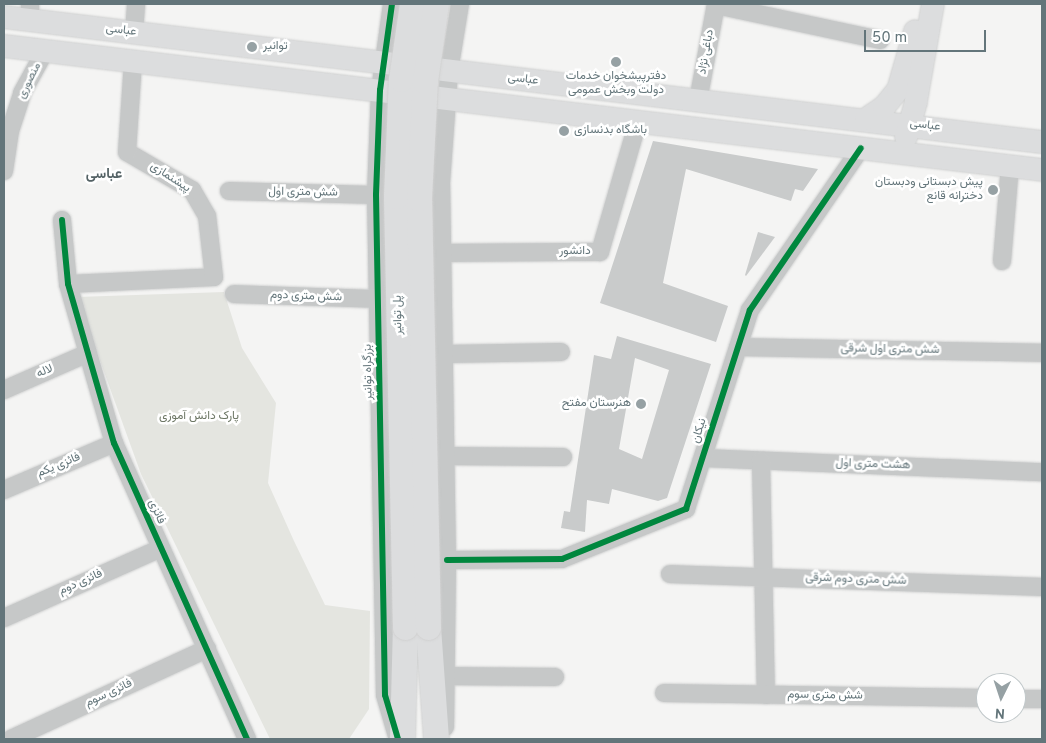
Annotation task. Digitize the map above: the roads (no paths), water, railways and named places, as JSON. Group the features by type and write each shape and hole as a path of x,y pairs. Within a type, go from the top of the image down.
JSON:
{"highway":[{"name":"پل توانیر","path":"412,4 401,79 396,196 416,627"},
{"name":"پل توانیر","path":"416,627 419,198 425,81 436,4"},
{"path":"402,739 416,627"},
{"path":"416,627 436,739"}],"main road":[{"path":"866,119 884,107 898,90 922,4"},
{"path":"902,153 933,4"},
{"name":"عباسى","path":"4,17 30,12 134,33 698,101 909,124 1042,142"},
{"path":"4,46 1042,170"}],"street":[{"path":"134,33 136,4"},
{"name":"بزرگراه توانیر","path":"392,4 380,90 377,187 385,695 398,739"},
{"path":"442,739 446,721 447,560 441,183 446,98 460,4"},
{"path":"716,4 880,40"},
{"name":"دباغی نژاد","path":"698,101 716,4"},
{"name":"منصوری","path":"4,171 10,131 22,93 46,51"},
{"name":"پیشنمازی","path":"68,284 214,277 206,216 192,190 127,152 133,60"},
{"name":"دانشور","path":"442,253 600,252 638,121"},
{"name":"نیکان","path":"447,560 562,560 686,509 704,458 750,310 861,148"},
{"path":"1002,261 1010,166"},
{"path":"377,187 392,169 410,167 428,172 441,183"},
{"name":"شش متری اول","path":"229,191 377,187"},
{"name":"فائزی","path":"62,220 68,284 86,354 114,443 159,549 247,739"},
{"name":"شش متری دوم","path":"234,294 379,299"},
{"name":"شش متری اول شرقی","path":"738,347 1042,353"},
{"path":"444,354 561,352"},
{"name":"لاله","path":"4,390 86,354"},
{"name":"فائزی یکم","path":"4,490 114,443"},
{"path":"445,456 563,457"},
{"name":"هشت متری اول","path":"704,458 1042,472"},
{"path":"761,461 766,695"},
{"name":"فائزی دوم","path":"4,618 159,549"},
{"name":"شش متری دوم شرقی","path":"670,574 1042,587"},
{"name":"فائزی سوم","path":"12,739 206,650"},
{"path":"446,676 556,677"},
{"name":"شش متری سوم","path":"664,693 976,698"},
{"path":"1026,699 1042,699"}],"place":[{"name":"توانیر","path":"252,47"},
{"name":"دفترپیشخوان خدمات دولت وبخش عمومی","path":"616,62"},
{"name":"باشگاه بدنسازی","path":"564,131"},
{"name":"پیش دبستانی ودبستان دخترانه قانع","path":"993,190"},
{"name":"هنرستان مفتح","path":"641,404"}],"district":[{"name":"عباسی","path":"104,175"}],"park label":[{"name":"پارک دانش آموزی","path":"199,417"}]}
